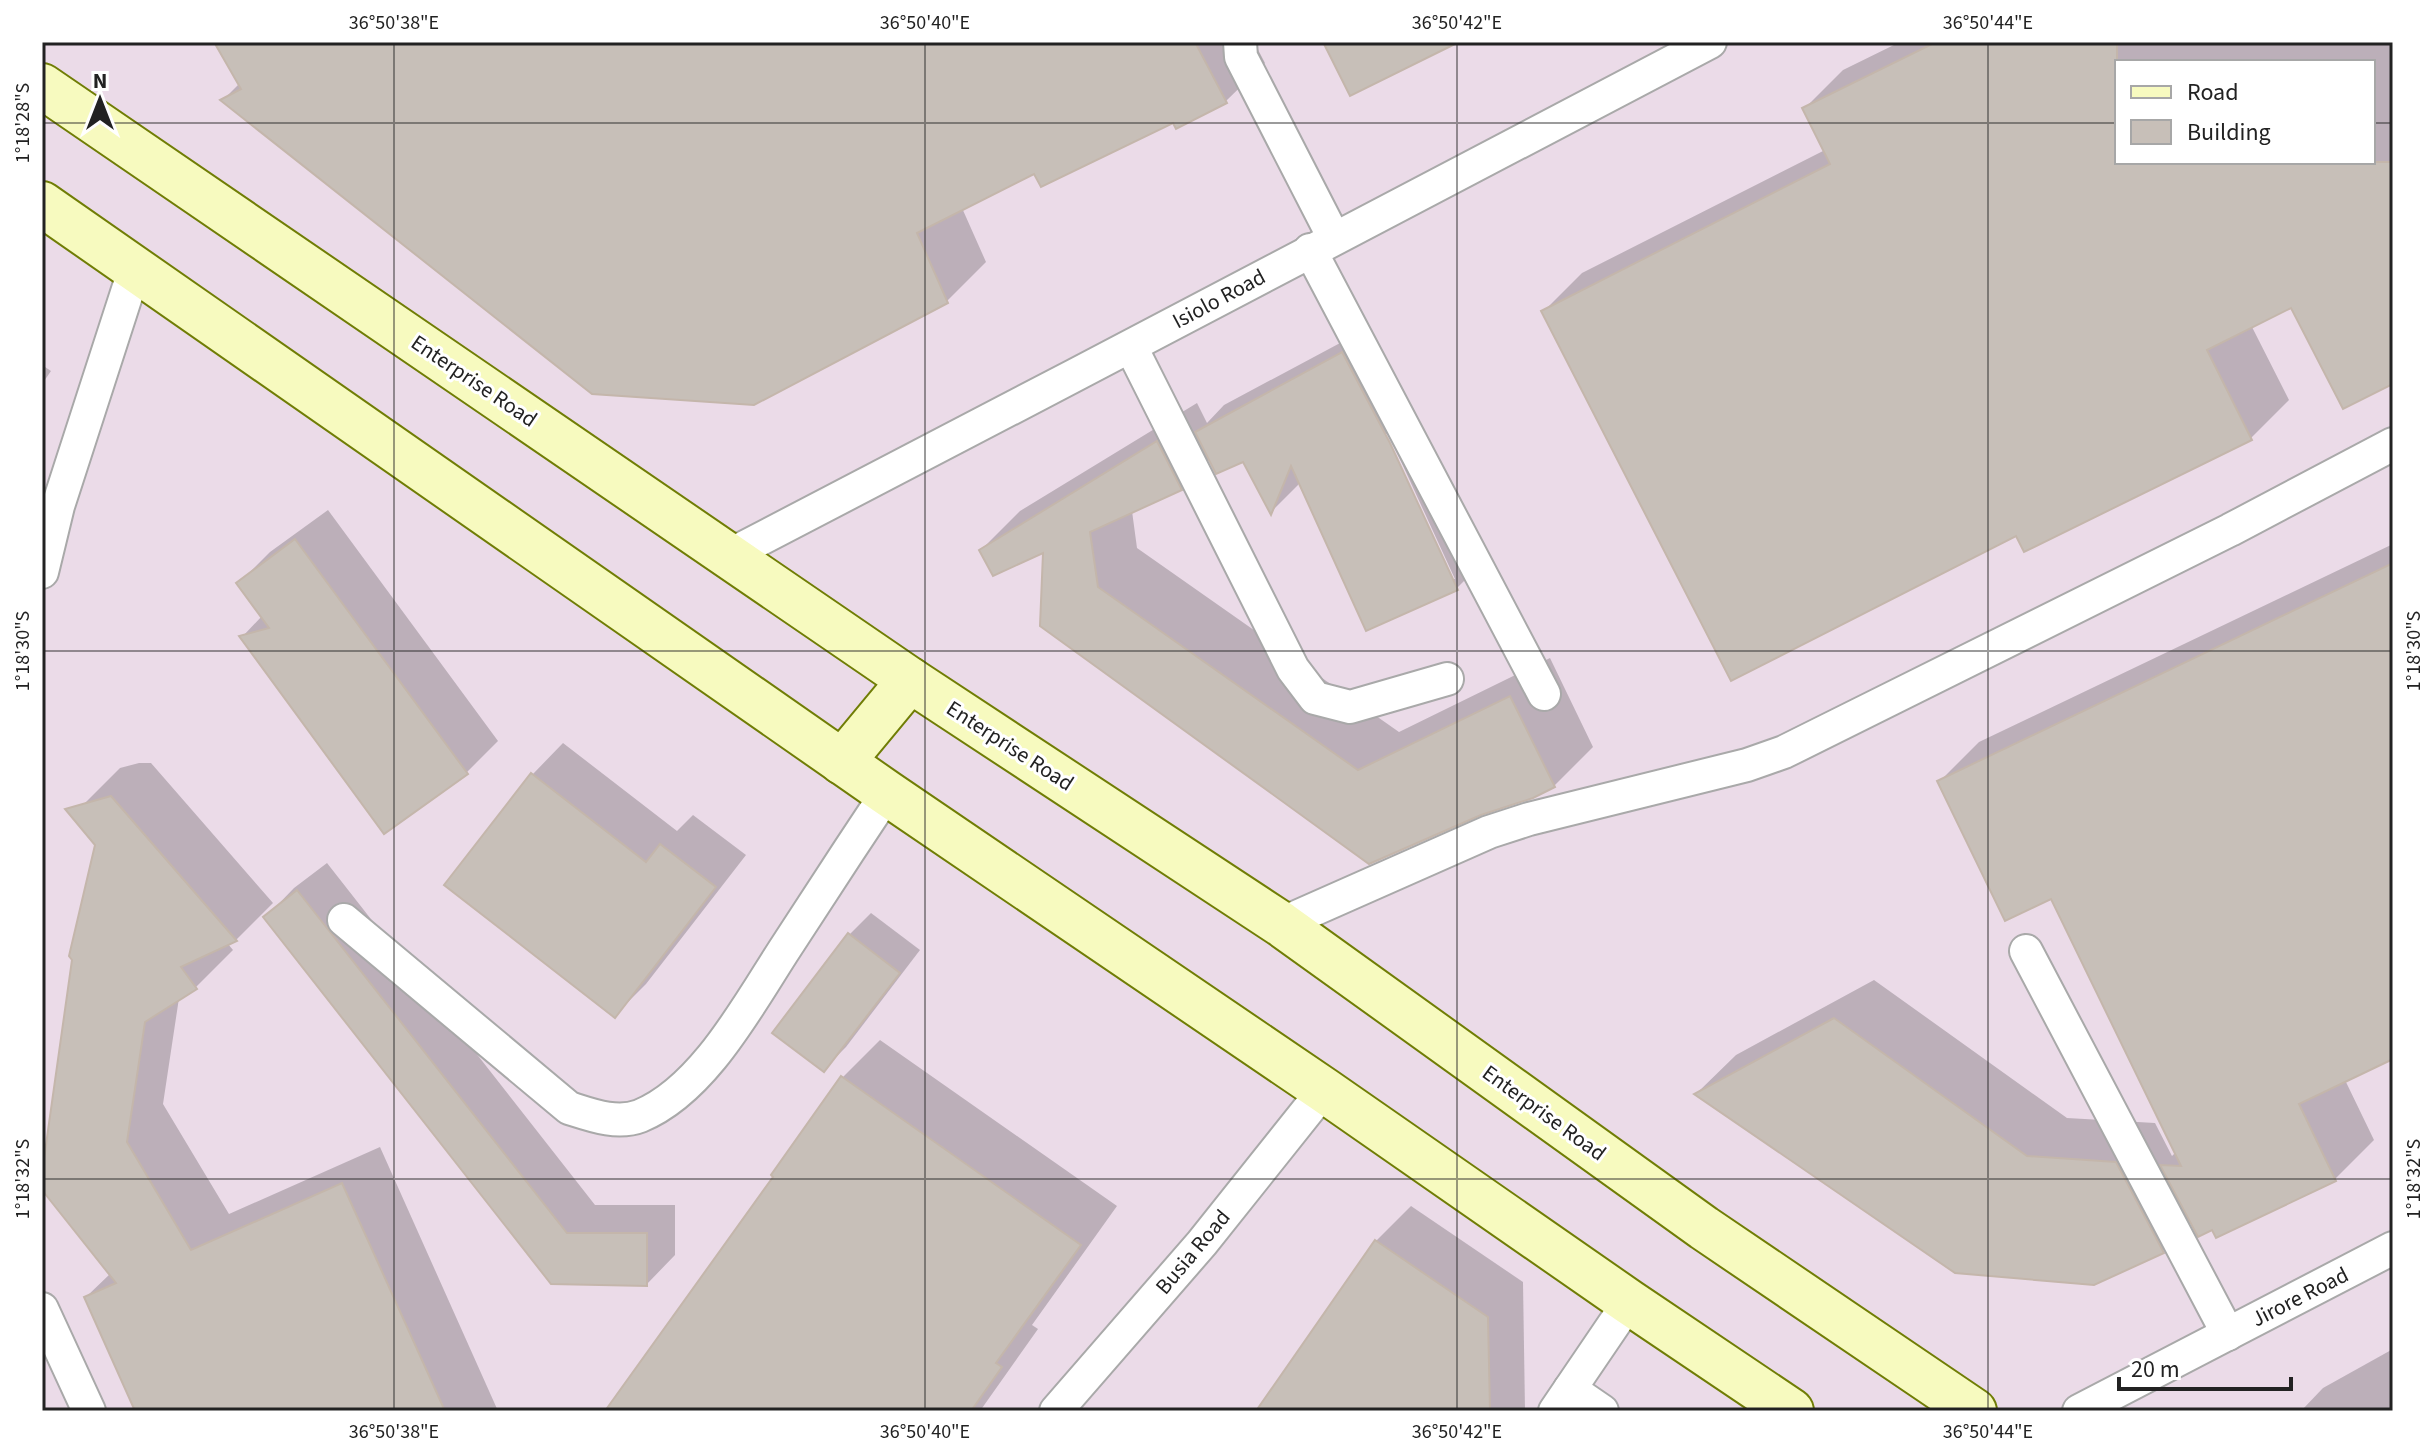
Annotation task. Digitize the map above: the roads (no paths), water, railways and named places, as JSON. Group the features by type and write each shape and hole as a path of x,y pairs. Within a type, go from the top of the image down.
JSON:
{"main road":[{"name":"Enterprise Road","path":"42,86 910,680 1281,924 1704,1228 1974,1411"},
{"path":"42,204 842,762 1791,1411"},
{"path":"842,762 910,680"}],"lane":[{"path":"1240,42 1241,57 1322,244 1544,694"},
{"name":"Isiolo Road","path":"728,556 1710,42"},
{"path":"42,572 58,506 135,268"},
{"path":"1131,347 1293,669 1315,698 1350,707 1447,679"},
{"path":"1281,924 1475,838 1516,823 1747,765 1784,752 2216,537 2393,444"},
{"path":"344,920 569,1108 602,1119 638,1117 675,1096 714,1054 887,793"},
{"path":"2026,951 2228,1334"},
{"name":"Busia Road","path":"1056,1411 1202,1243 1324,1090"},
{"name":"Jirore Road","path":"2079,1411 2228,1334 2388,1261"},
{"path":"1602,1411 1562,1400 1629,1302"},
{"path":"42,1309 89,1411"}]}
